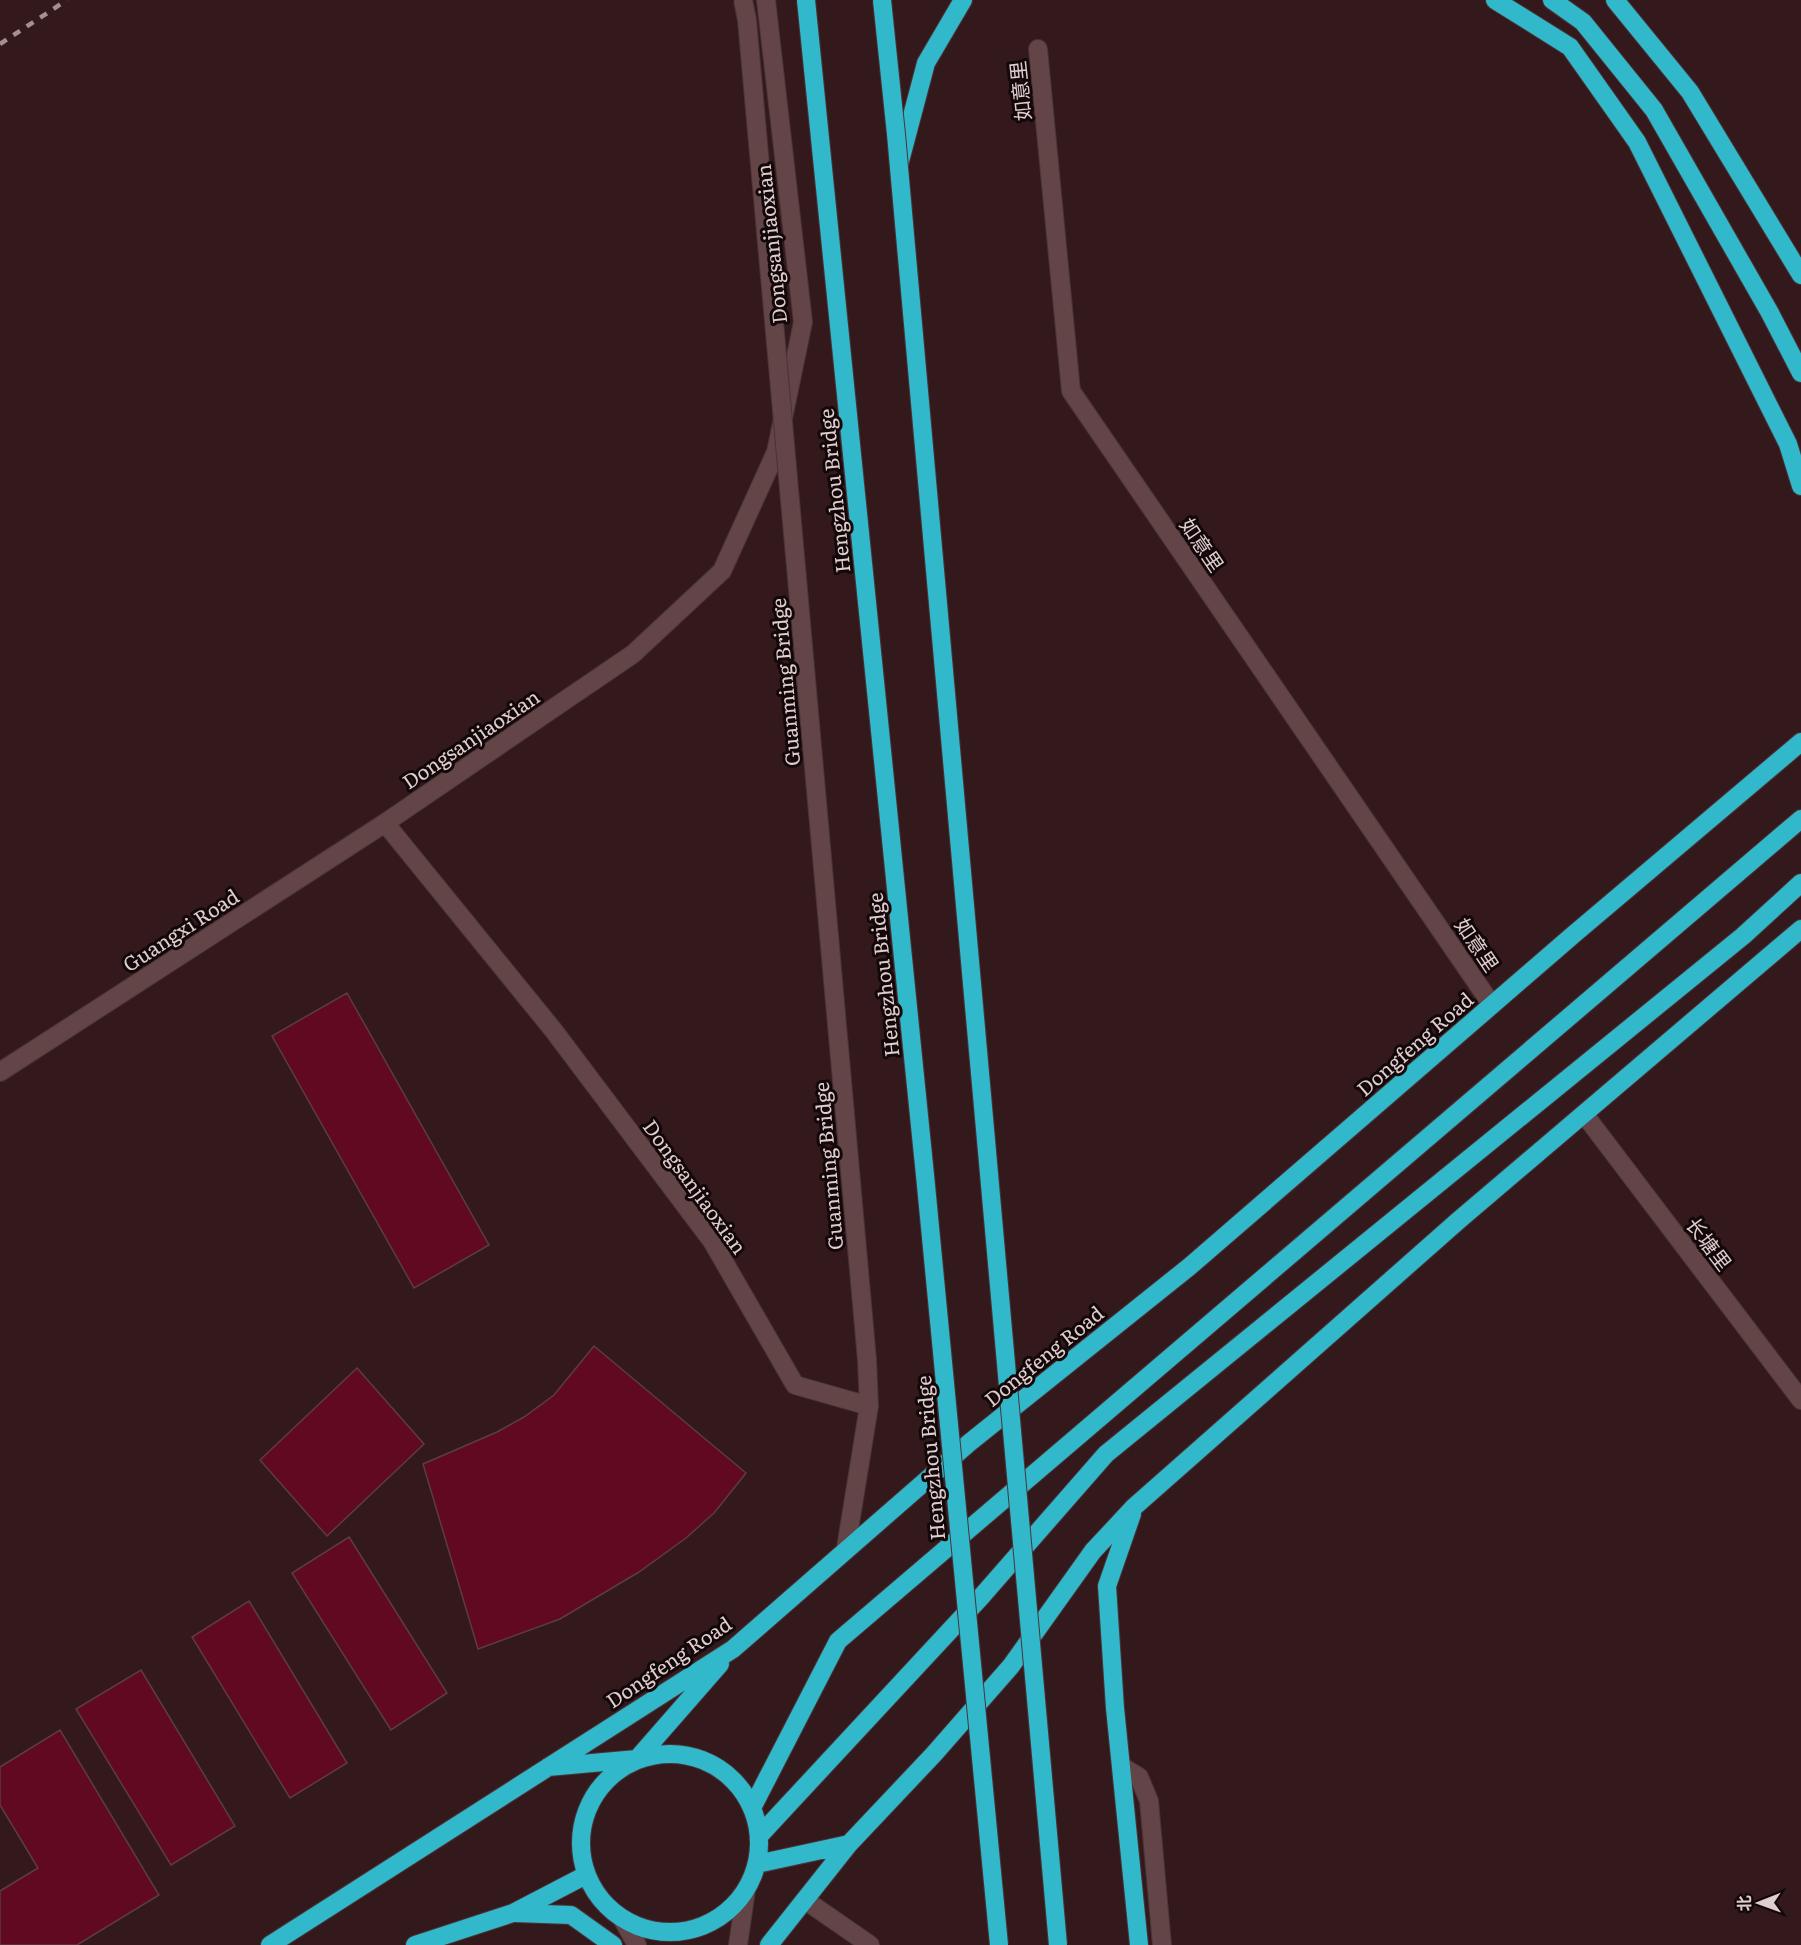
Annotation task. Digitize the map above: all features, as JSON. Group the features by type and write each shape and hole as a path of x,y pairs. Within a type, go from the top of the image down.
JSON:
{"highway":[{"name":"Hengzhou Bridge","path":"806,0 925,1175 997,1940"},
{"path":"882,0 899,167 1058,1945"},
{"path":"899,167 926,63 963,0"},
{"path":"1495,0 1570,47 1637,142 1788,444 1801,486"},
{"path":"1552,0 1583,22 1654,110 1801,373"},
{"path":"1615,0 1690,92 1801,275"},
{"name":"Dongfeng Road","path":"270,1945 733,1649 969,1443 1189,1267 1801,742"},
{"path":"752,1808 838,1641 1801,819"},
{"path":"759,1836 981,1598 1106,1454 1743,936 1801,883"},
{"path":"769,1945 849,1844 934,1754 1011,1666 1093,1551 1134,1507 1459,1220 1801,929"},
{"path":"1134,1507 1107,1586 1115,1708 1138,1945"},
{"path":"546,1767 637,1759 662,1753 687,1755 714,1765 737,1784 752,1808 759,1836 757,1864 746,1890 728,1912 704,1926 676,1933 649,1931 623,1920 601,1900 586,1875 580,1851 581,1827 589,1804 602,1784 618,1770 637,1759 733,1649"},
{"path":"757,1864 849,1844"},
{"path":"415,1945 513,1913 586,1875"},
{"path":"513,1913 571,1915 614,1945"}],"street":[{"name":"Guanming Bridge","path":"743,0 747,20 867,1360 869,1406 846,1548"},
{"name":"Dongsanjiaoxian","path":"766,0 803,322 776,452 722,571 633,654 385,823 554,1031 712,1241 795,1385 869,1406"},
{"name":"如意里","path":"1038,49 1071,391 1492,1005"},
{"name":"Guangxi Road","path":"0,1072 385,823"},
{"name":"长塘里","path":"1584,1114 1801,1400"},
{"path":"1121,1766 1139,1777 1149,1801 1162,1945"},
{"path":"738,1945 746,1890"},
{"path":"805,1900 870,1945"},
{"path":"623,1920 638,1945"}],"building":[{"path":"347,993 489,1245 414,1288 272,1036"},
{"path":"594,1346 746,1473 714,1513 686,1538 639,1572 560,1619 478,1649 423,1464 497,1432 524,1417 554,1395"},
{"path":"357,1368 424,1444 327,1536 260,1460"},
{"path":"349,1537 447,1693 391,1730 292,1573"},
{"path":"249,1601 347,1763 290,1798 192,1637"},
{"path":"141,1670 235,1826 171,1865 76,1709"},
{"path":"60,1730 159,1895 77,1945 0,1945 0,1891 38,1868 0,1805 0,1767"}],"railway":[{"path":"0,44 67,0"}]}
